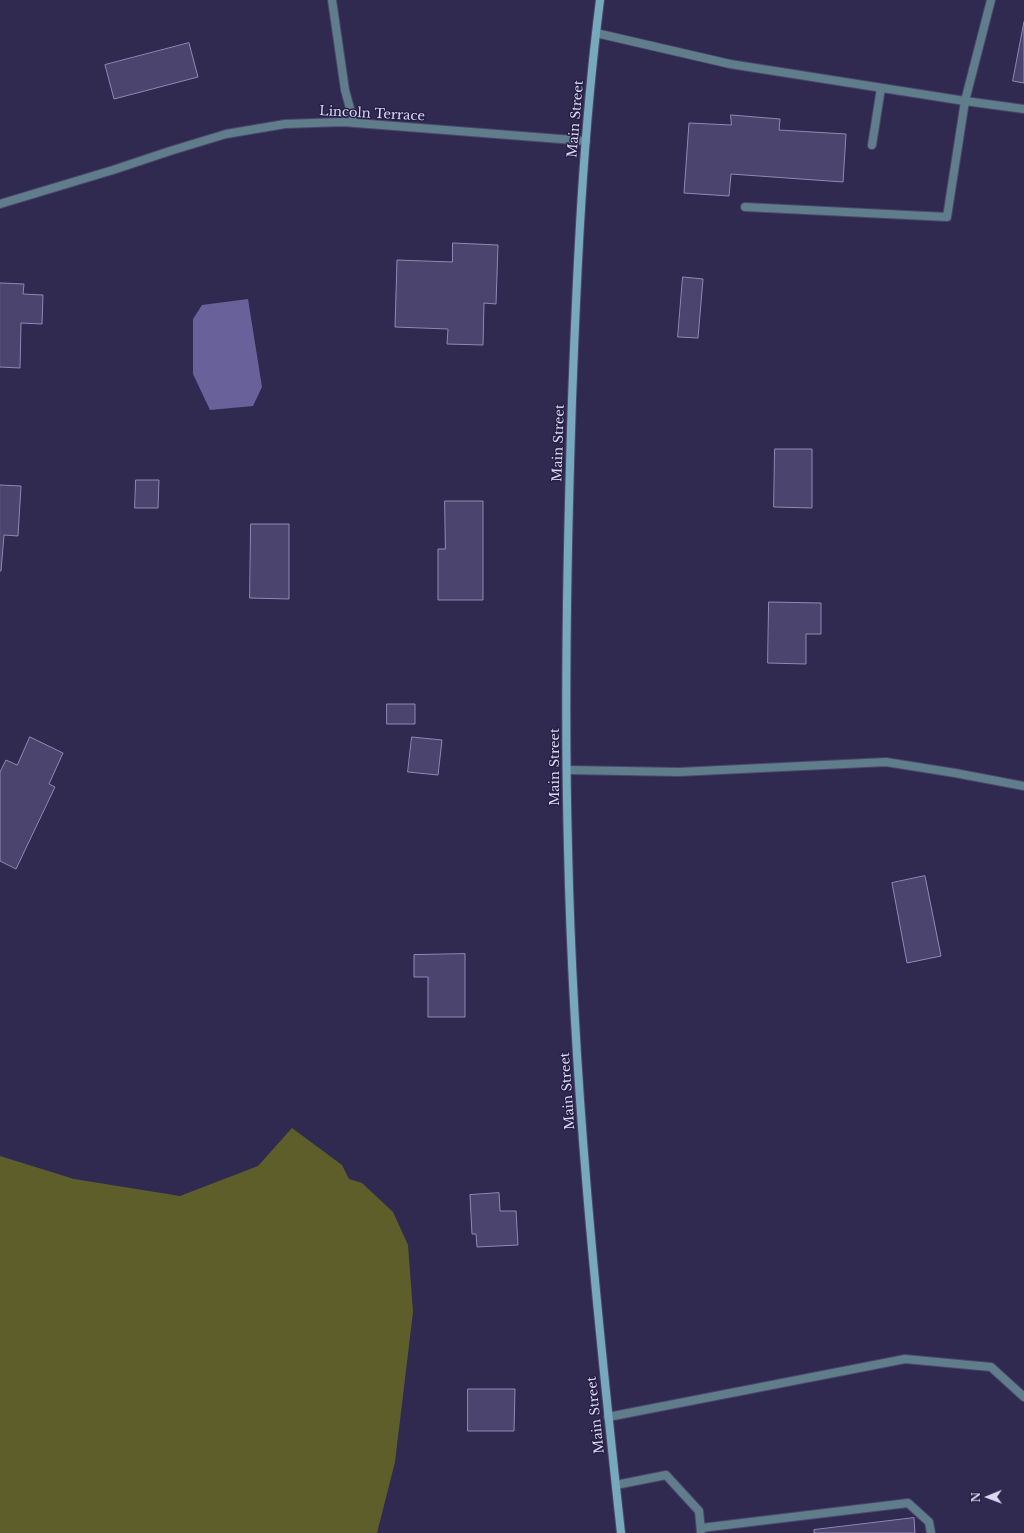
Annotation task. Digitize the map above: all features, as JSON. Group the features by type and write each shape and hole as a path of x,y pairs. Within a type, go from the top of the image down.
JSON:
{"main road":[{"name":"Main Street","path":"600,0 586,141 574,344 568,518 568,848 585,1172 608,1417 621,1533"}],"street":[{"path":"332,0 345,90 354,123"},
{"path":"744,207 947,217 966,101 991,0"},
{"path":"596,33 730,64 1024,109"},
{"path":"872,145 881,88"},
{"name":"Lincoln Terrace","path":"0,204 114,170 226,134 284,124 354,123 586,141"},
{"path":"567,770 679,772 886,762 955,772 1024,786"},
{"path":"608,1417 906,1359 991,1367 1024,1397"},
{"path":"616,1485 666,1476 699,1511 701,1530 908,1503 929,1522 931,1533"}],"shaded area":[{"path":"248,299 262,387 253,406 210,410 193,374 193,319 202,305"},
{"path":"292,1128 342,1165 349,1179 362,1183 393,1212 408,1245 413,1312 395,1462 377,1533 0,1533 0,1156 74,1179 180,1196 258,1166"}],"building":[{"path":"1024,22 1024,83 1013,81"},
{"path":"189,43 198,77 114,99 105,65"},
{"path":"731,115 780,119 779,130 846,134 843,182 731,174 729,196 684,193 689,123 731,125"},
{"path":"453,243 498,245 496,304 484,303 483,345 447,344 448,329 395,327 397,260 452,262"},
{"path":"683,277 703,279 698,338 678,337"},
{"path":"0,283 24,284 23,294 43,295 42,324 21,323 20,368 0,367"},
{"path":"775,449 812,449 812,508 774,507"},
{"path":"136,480 159,480 158,508 135,508"},
{"path":"0,485 21,486 18,536 4,535 1,571 0,571"},
{"path":"445,501 483,501 483,600 438,600 438,549 445,549"},
{"path":"251,524 289,524 289,599 250,598"},
{"path":"769,602 821,603 821,634 806,634 806,664 768,663"},
{"path":"387,704 415,704 415,724 387,724"},
{"path":"30,737 63,753 49,784 55,787 16,869 0,861 0,772 6,760 17,765"},
{"path":"412,737 442,740 438,775 408,772"},
{"path":"925,876 941,956 907,963 892,883"},
{"path":"465,954 465,1017 428,1017 428,977 414,977 414,955"},
{"path":"499,1193 500,1211 516,1211 518,1245 477,1247 476,1234 472,1234 470,1195"},
{"path":"468,1389 515,1389 514,1431 468,1431"},
{"path":"914,1518 915,1533 814,1533 814,1530"}]}
